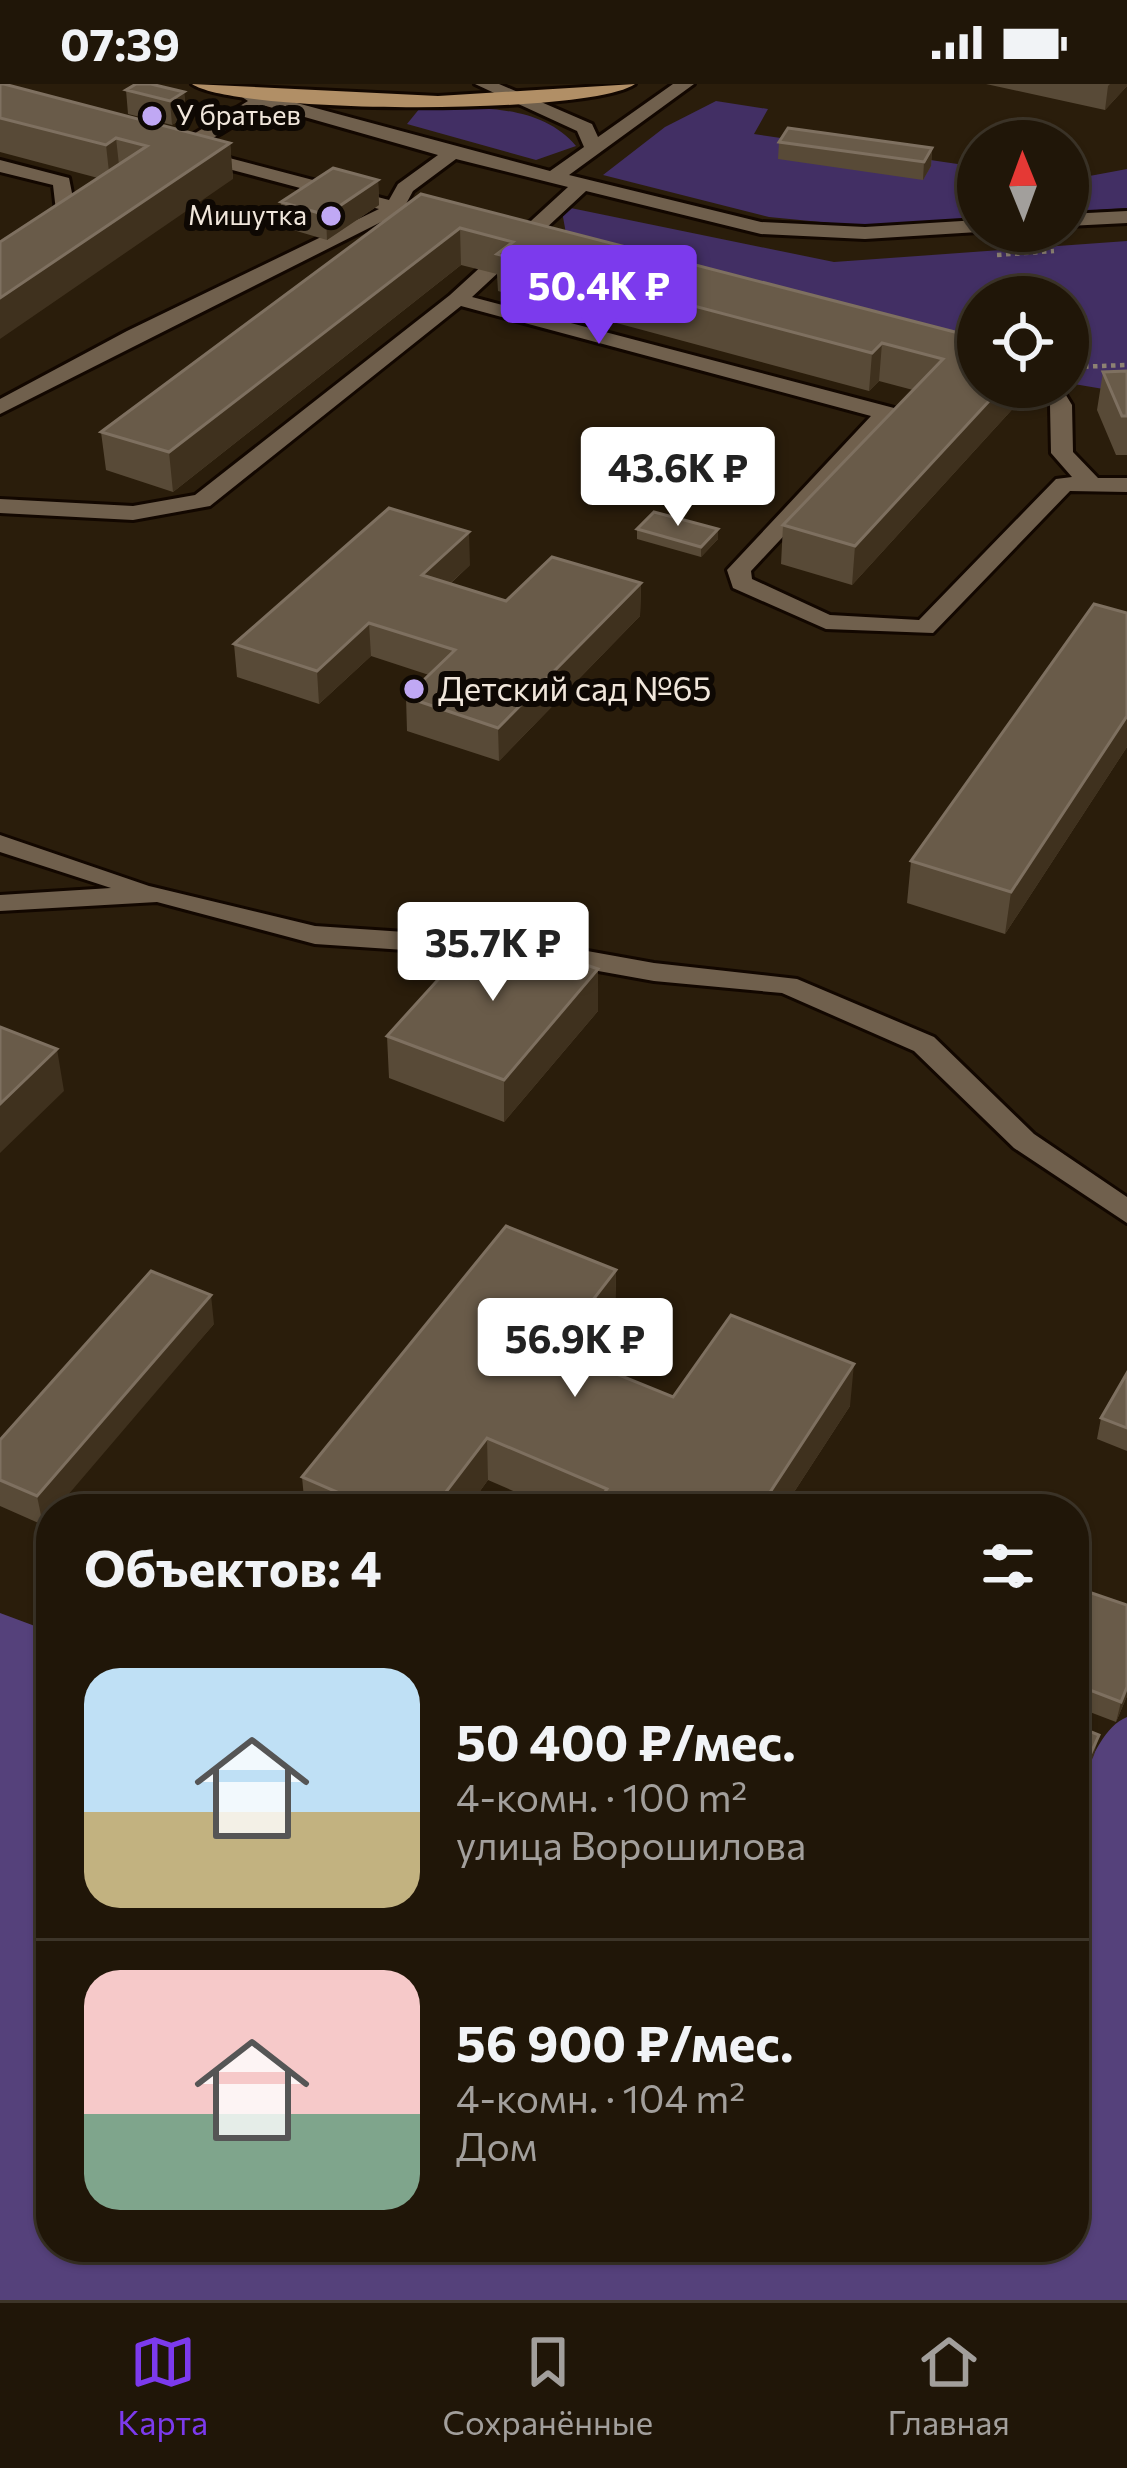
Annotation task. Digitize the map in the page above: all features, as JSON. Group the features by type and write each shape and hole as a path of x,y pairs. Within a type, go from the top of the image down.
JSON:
{"main road":[{"path":"201,84 256,97 523,98 626,84"},
{"path":"256,97 322,84"},
{"path":"567,84 580,84"}],"street":[{"path":"484,84 585,128 595,150"},
{"path":"554,177 685,84"},
{"path":"149,170 256,97 454,153 761,228 866,233 957,227"},
{"path":"156,145 459,225"},
{"path":"0,408 397,205 405,188 454,153"},
{"path":"0,166 62,182 75,209 0,257"},
{"path":"0,506 133,513 202,501 458,299 582,184"},
{"path":"1089,219 1127,217"},
{"path":"458,299 886,413"},
{"path":"908,389 739,570 741,583 826,622 925,628 1064,484 1127,485"},
{"path":"1060,408 1062,453 1090,482 1099,485"},
{"path":"0,843 157,894 315,935 526,949 655,972 787,985 924,1044 1024,1141 1127,1212"},
{"path":"0,903 157,894"}],"path":[{"path":"1089,366 1127,365"}],"shaded area":[{"path":"716,101 768,109 754,134 957,164 957,221 872,227 769,217 603,175 665,127"},
{"path":"420,108 504,110 543,122 576,146 536,160 407,124"},
{"path":"1127,169 1127,208 1089,211 1089,176"},
{"path":"561,206 834,262 974,252 1089,252 1089,244 1127,241 1127,393 1089,387 1089,276 957,276 957,353 569,250"},
{"path":"0,1613 36,1626 36,2262 1089,2262 1089,1764 1108,1732 1127,1717 1127,2300 0,2300"}],"building":[{"path":"0,84 230,143 0,298 0,242 147,146 116,138 106,145 0,118"},
{"path":"136,84 184,92 170,101 126,90"},
{"path":"788,128 932,148 924,162 779,142"},
{"path":"333,168 378,180 326,215 281,202"},
{"path":"421,194 957,333 957,408 983,408 855,546 783,525 943,359 882,343 872,353 497,254 513,242 460,228 169,452 101,432"},
{"path":"1127,371 1127,416 1122,416 1103,372"},
{"path":"389,508 469,532 422,575 506,601 552,557 641,583 498,728 406,697 455,650 369,623 317,671 234,644"},
{"path":"654,512 718,529 701,547 637,529"},
{"path":"1094,604 1127,613 1127,716 1011,892 911,861"},
{"path":"484,929 598,969 504,1080 387,1036"},
{"path":"0,1027 57,1049 0,1104"},
{"path":"506,1226 616,1270 555,1349 673,1397 731,1315 854,1364 769,1494 604,1494 607,1489 487,1438 444,1494 341,1494 302,1477"},
{"path":"151,1271 211,1295 39,1494 0,1480 0,1440"},
{"path":"1127,1373 1127,1428 1101,1418"},
{"path":"1089,1592 1127,1605 1127,1687 1121,1702 1089,1690"},
{"path":"1089,1731 1099,1735 1089,1757"}],"place":[{"name":"У братьев","path":"152,116"},
{"name":"Мишутка","path":"331,216"},
{"name":"Детский сад №65","path":"414,689"}]}
